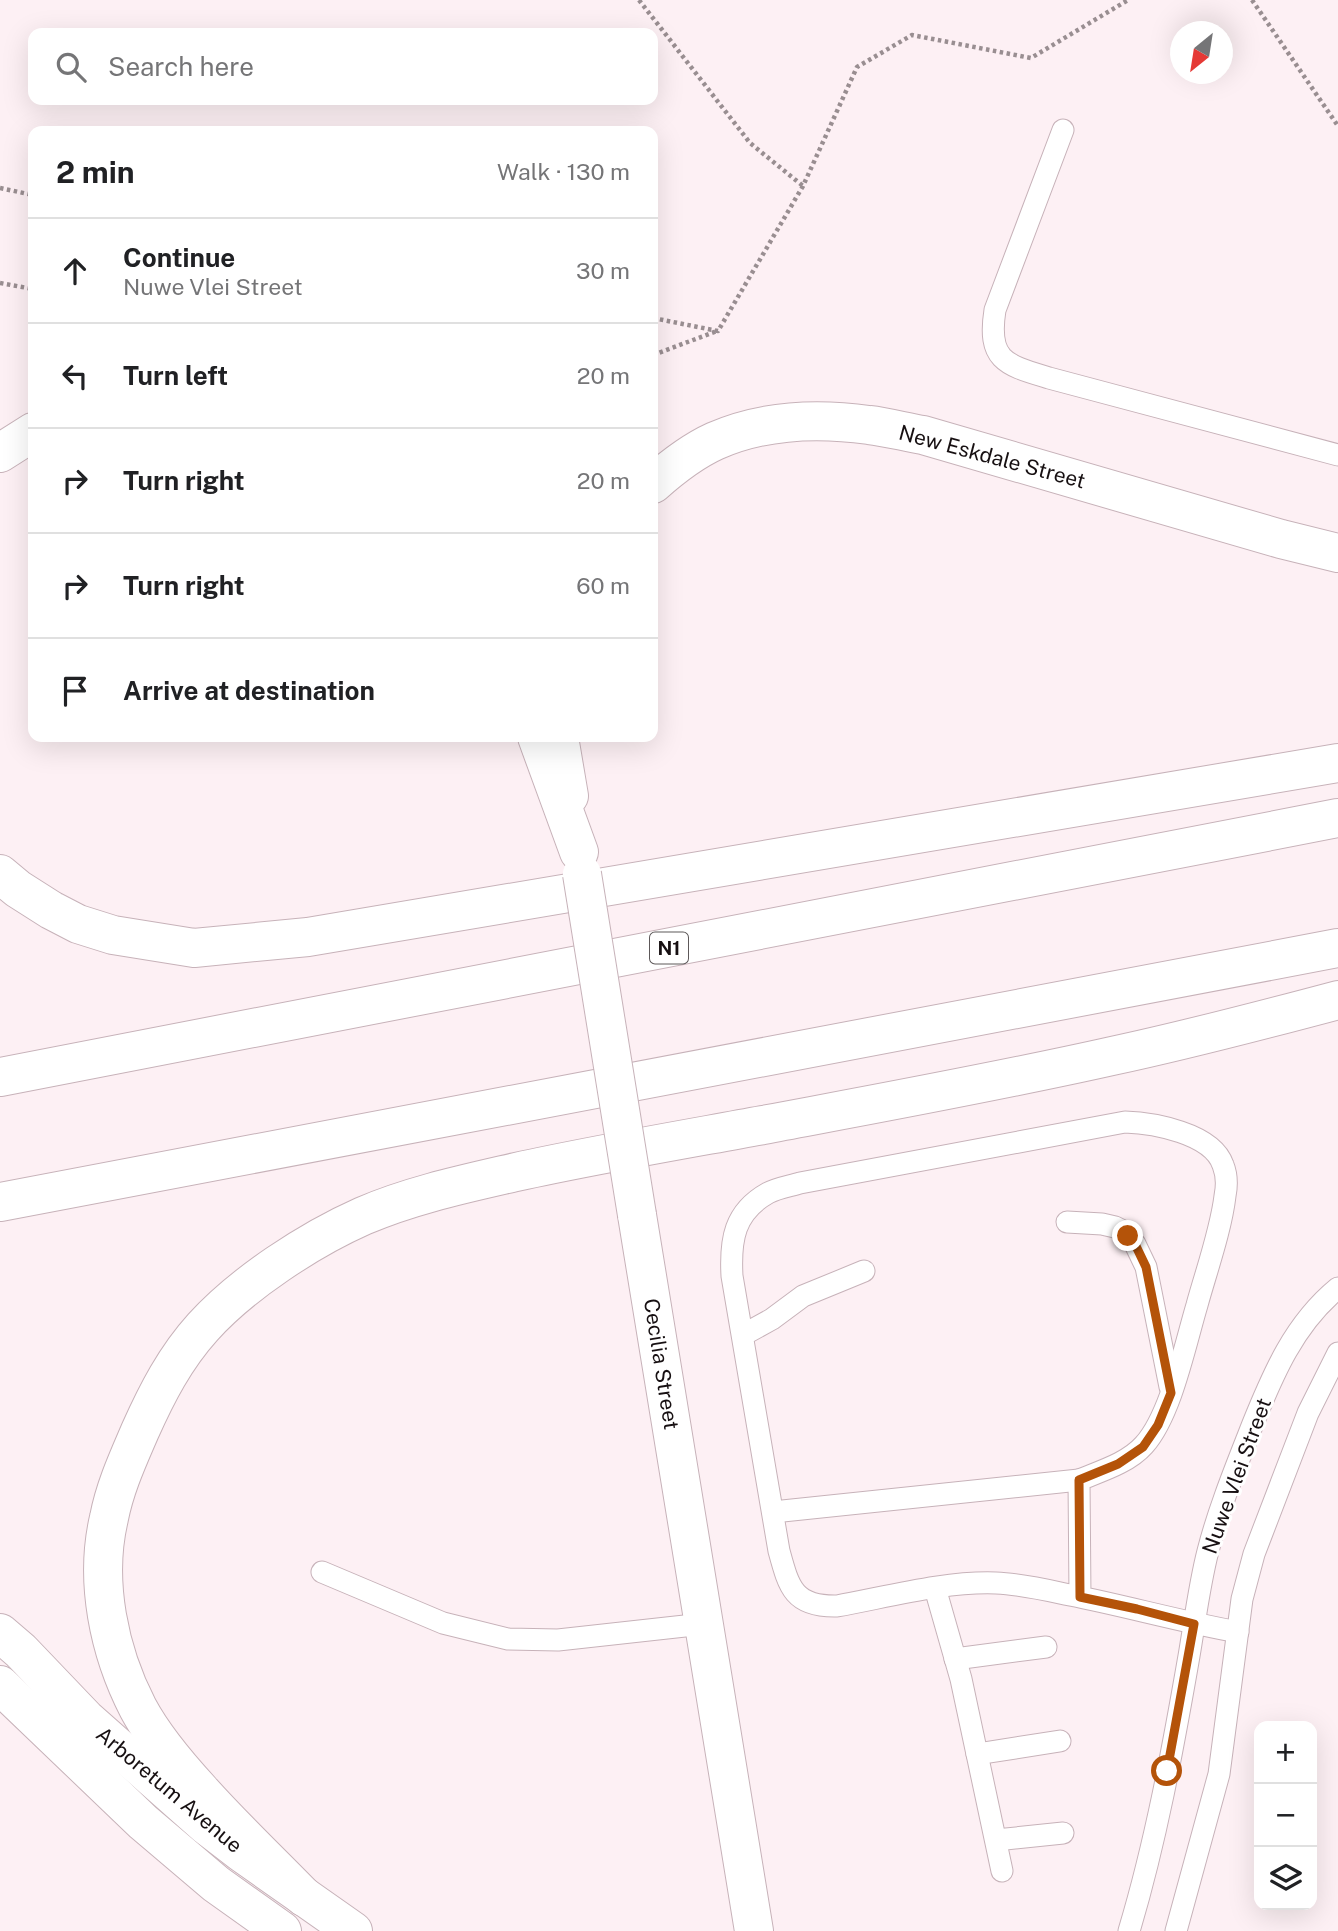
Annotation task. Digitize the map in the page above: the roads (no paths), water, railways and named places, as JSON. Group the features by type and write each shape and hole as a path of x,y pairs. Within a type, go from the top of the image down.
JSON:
{"main road":[{"name":"New Eskdale Street","path":"658,480 713,442 772,424 829,422 870,425 923,435 1281,539 1338,553"},
{"path":"0,453 28,435"},
{"path":"539,742 581,863"},
{"path":"560,742 581,863"},
{"path":"0,874 18,889 78,924 113,935 194,948 308,937 1338,763"},
{"name":"N1","path":"0,1077 1338,818"},
{"name":"Cecilia Street","path":"581,863 754,1931"},
{"path":"0,1202 1338,948"},
{"path":"304,1897 171,1758 134,1699 118,1662 107,1615 103,1556 108,1521 125,1464 169,1372 186,1347 231,1299 328,1234 363,1216 421,1195 562,1162 890,1102 1115,1056 1338,1000"},
{"name":"Arboretum Avenue","path":"0,1633 21,1651 86,1719 169,1793 242,1853 353,1931"},
{"name":"Arboretum Avenue","path":"0,1685 143,1822 216,1884 282,1931"},
{"name":"Cecilia Street","path":"741,1931 745,1875"}],"lane":[{"path":"1063,130 995,310 992,330 995,345 1002,358 1009,365 1049,378 1338,455"},
{"path":"773,1512 1079,1480 1118,1464 1143,1447 1158,1425 1171,1393 1212,1254 1225,1199 1223,1163 1213,1150 1182,1132 1147,1123 1125,1122 800,1183 770,1192 746,1210 740,1220 733,1237 732,1276 779,1551 791,1586 809,1603 837,1606 958,1584 996,1583 1034,1587 1238,1632"},
{"path":"1067,1222 1115,1227 1123,1231 1135,1244 1146,1267 1171,1393"},
{"path":"743,1335 803,1296 864,1271"},
{"name":"Nuwe Vlei Street","path":"1129,1931 1153,1841 1208,1550 1219,1516 1274,1374 1288,1347 1305,1322 1338,1288"},
{"name":"Nuwe Vlei Street","path":"1175,1931 1219,1774 1242,1600 1254,1554 1308,1413 1338,1353"},
{"path":"1079,1480 1080,1597"},
{"path":"322,1572 443,1623 508,1639 558,1640 703,1624"},
{"path":"935,1588 978,1754 1002,1871"},
{"path":"955,1659 1046,1647"},
{"path":"978,1754 1060,1741"},
{"path":"996,1840 1063,1833"}]}
